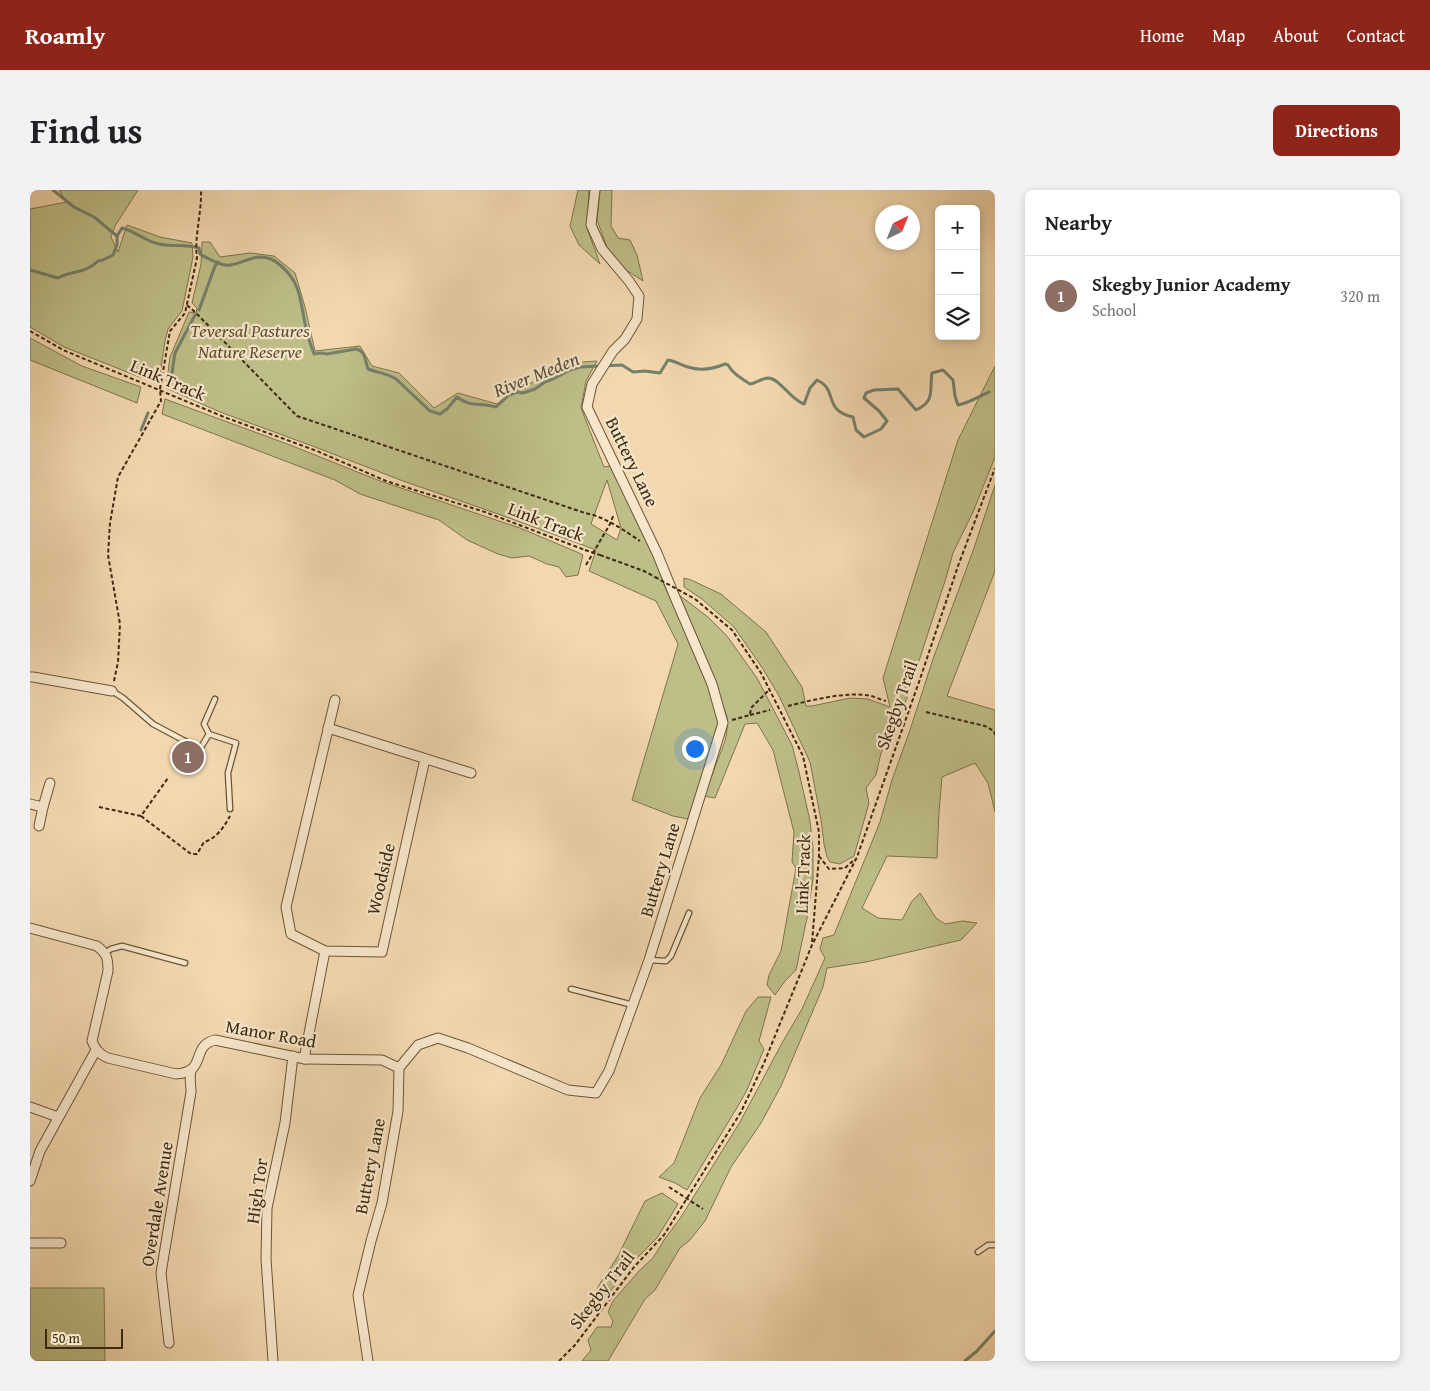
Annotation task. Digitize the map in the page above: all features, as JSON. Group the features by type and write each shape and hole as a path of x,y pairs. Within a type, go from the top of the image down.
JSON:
{"street":[{"name":"Buttery Lane","path":"368,1361 358,1295 382,1203 398,1111 398,1068 418,1045 438,1038 468,1048 568,1090 596,1093 610,1071 649,960 723,723 712,684 657,553 588,408 592,384 613,351 626,340 637,319 639,296 602,249 591,225 595,190"},
{"path":"30,678 112,691"},
{"name":"Woodside","path":"334,700 286,907 291,934 326,951 382,952 425,759"},
{"path":"328,728 471,772"},
{"path":"38,826 50,783"},
{"path":"30,804 43,808"},
{"path":"30,928 97,946 105,953 108,961 108,971 92,1041 100,1055 176,1074 185,1074 191,1071"},
{"path":"305,1059 326,951"},
{"name":"Manor Road","path":"191,1071 196,1066 200,1051 209,1041 215,1040 305,1059 382,1060 398,1068"},
{"path":"30,1181 40,1151 96,1050"},
{"name":"High Tor","path":"273,1361 266,1260 267,1208 285,1123 293,1056"},
{"name":"Overdale Avenue","path":"169,1342 161,1273 191,1092 189,1078 191,1071"},
{"path":"30,1107 58,1117"},
{"path":"30,1243 61,1243"}],"lane":[{"path":"112,691 153,724 200,749 209,734"},
{"path":"215,699 204,724 209,734 236,743 228,773 230,809"},
{"path":"649,960 666,961 671,956 689,913"},
{"path":"105,953 117,946 122,946 184,963"},
{"path":"571,989 633,1005"},
{"path":"978,1252 988,1245 995,1245"}],"path":[{"path":"112,691 118,662 120,624 108,554 110,522 118,477 160,401 160,390 170,331 185,313 197,258 195,249 198,238 201,190"},
{"path":"186,305 298,416 595,515 621,528 643,543"},
{"name":"Link Track","path":"30,332 63,350 224,417 317,451 386,481 485,512 644,571 695,599 732,630 761,673 803,756 818,832 819,856 812,945"},
{"name":"Skegby Trail","path":"559,1361 575,1344 634,1267 664,1235 742,1112 812,945 857,857 958,566 995,468"},
{"path":"586,564 614,514"},
{"path":"750,715 751,708 769,690"},
{"path":"788,706 848,695 871,696 886,701"},
{"path":"723,723 770,710"},
{"path":"926,712 985,726 994,731 995,735"},
{"path":"141,816 168,778"},
{"path":"99,807 141,816 191,854 197,854 204,842 217,835 229,818 230,809"},
{"path":"819,856 830,869 845,868 857,857"},
{"path":"669,1187 703,1209"}],"green space":[{"path":"59,190 138,190 115,226 111,237 118,252 127,225 160,237 192,243 193,257 182,311 168,329 159,381 145,368 142,378 64,347 30,327 30,209 67,202"},
{"path":"578,190 589,190 587,228 600,264 579,245 570,226"},
{"path":"600,190 612,190 611,226 618,238 630,240 637,255 643,281 626,270 607,247 597,220"},
{"name":"Teversal Pastures Nature Reserve","path":"202,242 210,242 220,257 250,253 274,256 295,273 315,351 360,346 372,366 399,373 434,408 458,393 497,404 511,392 564,368 583,362 597,361 586,381 581,408 604,467 610,466 657,560 664,585 710,686 720,724 688,819 673,816 632,800 678,644 656,601 589,571 596,550 403,481 220,412 166,388 170,357 189,312 196,313 197,308 192,303 201,264","holes":["607,480 621,528 617,540 591,524"]},
{"path":"30,338 82,366 141,387 137,403 30,360"},
{"path":"995,366 995,457 973,512 953,553 900,719 881,753 876,775 866,788 869,803 854,856 840,864 830,862 824,844 810,762 779,696 734,627 702,599 684,587 684,578 721,594 766,632 802,687 806,706 850,698 868,699 890,707 883,678 958,440"},
{"path":"165,399 290,445 380,481 520,528 577,552 583,555 578,575 566,577 559,567 529,556 512,558 498,554 467,540 439,520 360,494 335,480 162,414"},
{"path":"995,485 995,571 947,696 995,710 995,812 988,783 975,763 942,777 937,858 887,856 862,908 878,918 902,920 912,901 920,893 936,918 945,924 963,921 977,923 961,940 866,962 827,968 823,987 781,1086 761,1123 731,1167 705,1221 690,1240 680,1248 655,1290 645,1299 608,1361 582,1361 591,1350 588,1340 597,1327 611,1327 613,1321 608,1312 613,1301 653,1258 681,1217 740,1122 802,1009 825,958 820,949 823,938 834,935 880,822 892,780 933,659"},
{"path":"679,595 708,617 727,636 757,678 792,745 799,772 810,821 813,848 813,879 796,970 775,995 767,985 769,975 781,951 796,868 792,862 794,832 773,750 757,723 745,724 715,798 704,796 725,741 727,717 715,681"},
{"path":"758,997 771,997 759,1041 764,1049 747,1090 687,1190 659,1177 674,1163 700,1098 721,1065 746,1011"},
{"path":"662,1193 678,1204 657,1238 635,1260 596,1309 589,1312 586,1309 618,1256 645,1201"},
{"path":"30,1288 104,1288 105,1361 30,1361"}],"waterway":[{"path":"53,190 74,207 94,217 117,236"},
{"name":"River Meden","path":"30,270 58,278 84,270 98,261 113,255 117,245 117,236 122,228 159,244 199,248 200,254 222,264 232,265 250,259 265,257 277,263 287,272 296,286 314,354 359,350 365,357 368,369 396,379 430,411 440,414 457,397 471,404 496,407 509,395 535,389 545,382 580,367 622,365 633,372 660,373 668,360 697,369 725,364 750,384 766,378 773,379 799,402 804,404 810,388 817,380 828,389 837,410 853,417 856,430 864,437 881,429 887,421 864,398 866,393 874,390 898,389 916,410 927,403 929,399 932,373 943,370 953,380 958,405 989,392"},
{"path":"199,310 218,262"},
{"path":"169,378 172,373 175,353 195,315"},
{"path":"141,430 148,413"},
{"path":"965,1361 995,1331"}],"place":[{"name":"Skegby Junior Academy","path":"188,757"}]}
